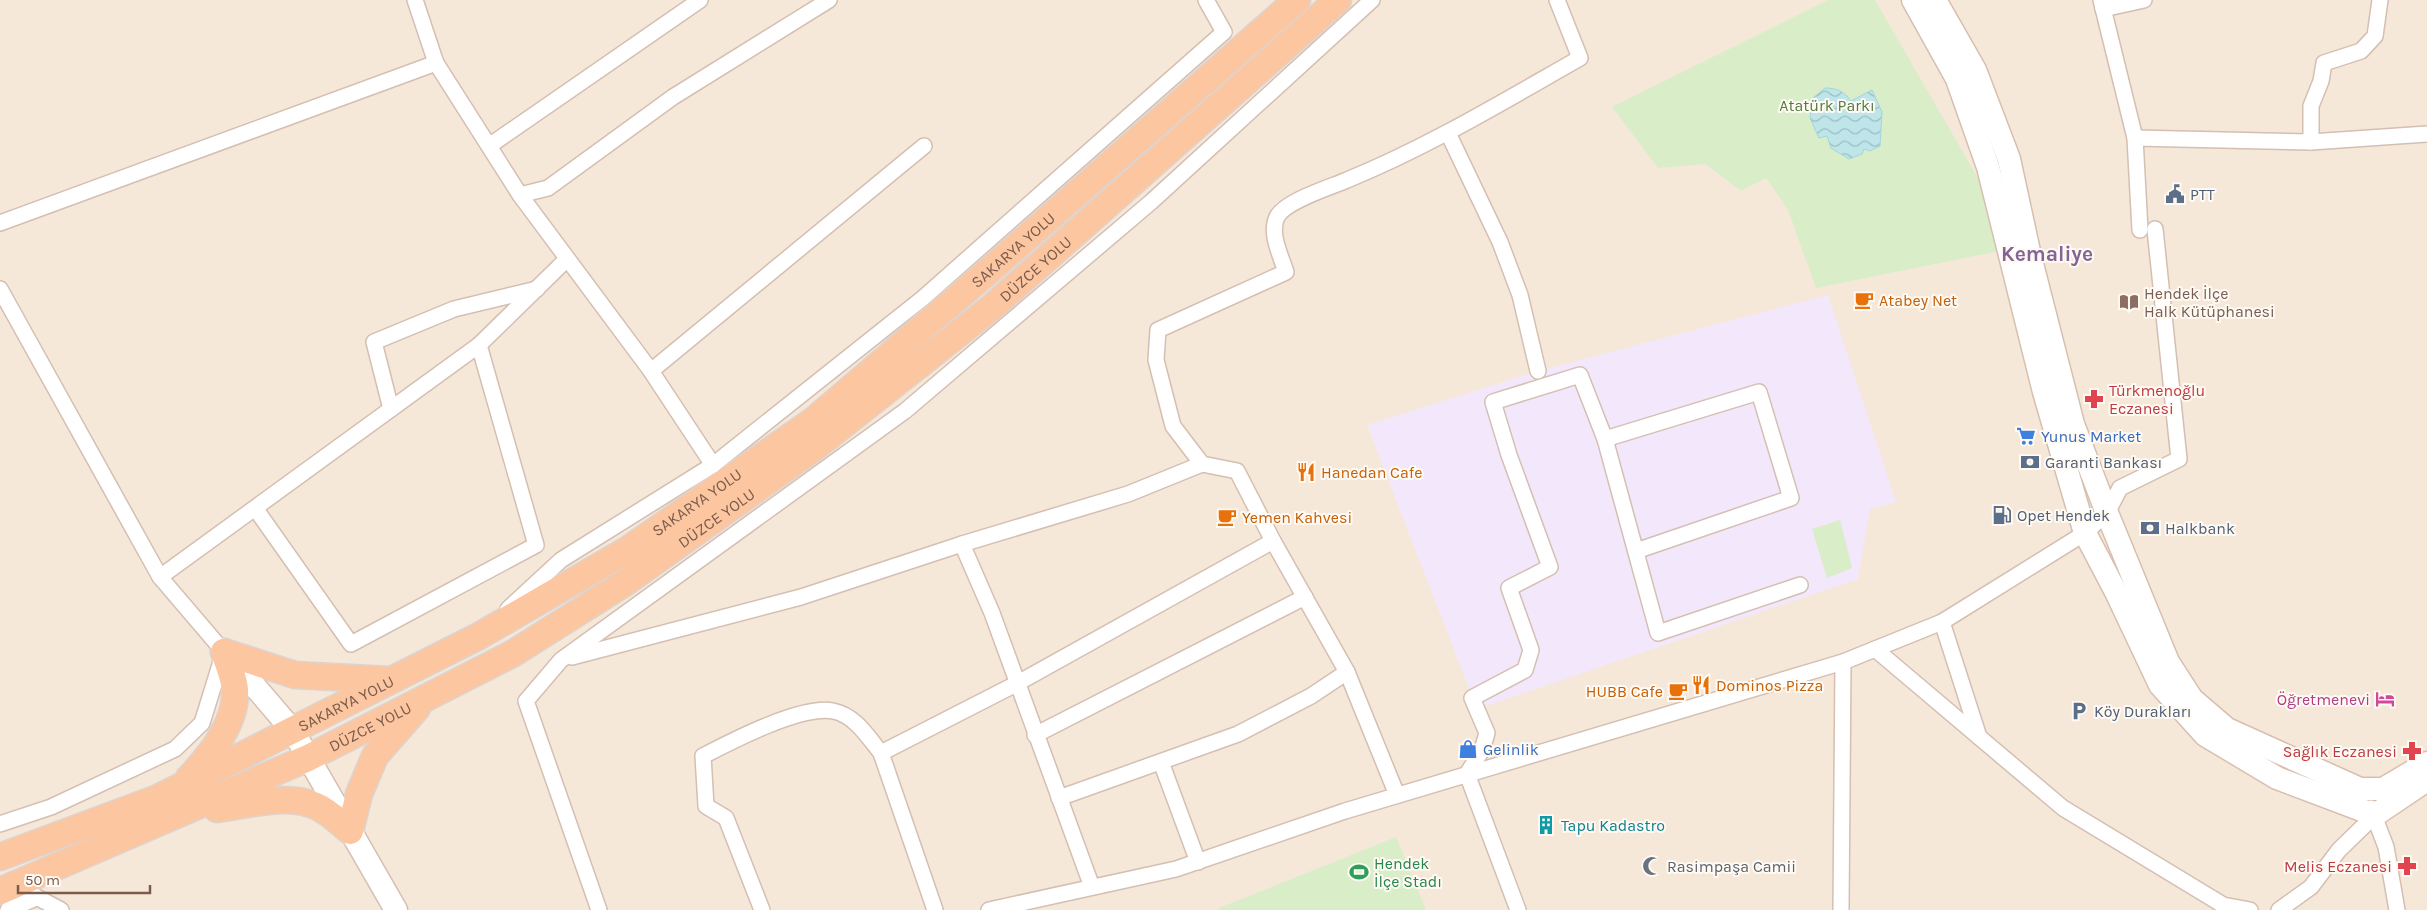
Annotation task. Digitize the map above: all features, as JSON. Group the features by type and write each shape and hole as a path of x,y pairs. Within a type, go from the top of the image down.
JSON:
{"highway":[{"name":"SAKARYA YOLU","path":"0,857 158,798 479,636 629,550 813,422 1000,262 1297,0"},
{"name":"DÜZCE YOLU","path":"18,892 181,814 308,758 428,697 512,654 626,582 814,448 992,307 1338,0"},
{"path":"224,652 295,675 393,680"},
{"path":"182,786 208,758 230,718 235,690 224,652"},
{"path":"181,814 270,801 294,801 316,806 350,831 359,794 375,756 428,697"}],"main road":[{"path":"1913,0 1958,79 1988,168 2044,392 2085,533 2118,594 2160,685 2205,735 2277,778 2375,815 2427,780"},
{"path":"1935,0 1975,70 2009,159 2030,256 2073,424 2168,662 2192,699 2227,729 2360,789 2383,789 2427,763"},
{"path":"224,652 292,731 396,910"}],"street":[{"path":"414,0 436,63 520,195 651,371 713,465"},
{"path":"489,146 700,0"},
{"path":"520,195 548,188 673,97 829,0"},
{"path":"479,636 562,560 713,465 923,298 1224,32 1206,0"},
{"path":"599,910 526,701 561,660 905,411 1151,202 1372,0"},
{"path":"1202,464 1173,426 1156,360 1158,330 1286,272 1275,237 1277,217 1288,206 1448,133 1580,58 1557,0"},
{"path":"989,910 1176,869 1397,795 1843,662 1942,622 2085,533 2107,513 2120,488 2179,459 2134,138 2102,5 2144,0"},
{"path":"2311,142 2311,106 2321,81 2324,63 2361,51 2375,36 2380,0"},
{"path":"0,224 436,63"},
{"path":"1448,133 1500,242 1520,296 1538,371"},
{"path":"2134,138 2311,142 2427,134"},
{"path":"651,371 924,146"},
{"path":"160,577 479,345 567,259"},
{"path":"0,289 160,577 224,652 202,723 175,749 51,807 0,824"},
{"path":"391,409 374,342 454,309 536,289"},
{"path":"256,508 351,644 536,545 479,345"},
{"path":"1468,774 1482,750 1487,733 1472,698 1525,670 1531,650 1509,588 1550,567 1509,454 1493,402 1580,375 1605,440 1658,633 1800,585"},
{"path":"1605,440 1759,392 1791,498 1636,551"},
{"path":"561,660 802,597 962,544 1128,494 1202,464 1237,471 1273,542 1348,672 1397,795"},
{"path":"881,753 1016,684 1273,542"},
{"path":"962,544 992,613 1016,684 1092,887"},
{"path":"1035,734 1306,597"},
{"path":"1942,622 1979,737"},
{"path":"1875,649 2063,808 2223,905 2250,910"},
{"path":"1840,910 1843,662"},
{"path":"1059,798 1238,734 1311,696 1348,672"},
{"path":"762,910 726,818 706,806 704,756 734,740 803,713 833,711 855,722 881,753 935,910"},
{"path":"1161,762 1198,862"},
{"path":"1468,774 1518,910"},
{"path":"2360,789 2375,815 2386,847 2397,910"},
{"path":"2279,910 2311,887 2339,850 2375,815"},
{"path":"8,910 18,892 61,910"}],"shaded area":[{"path":"0,0 2427,0 2427,910 0,910"},
{"path":"1828,295 1896,502 1870,509 1858,579 1477,709 1367,425 1538,371"}],"green space":[{"name":"Atatürk Parkı","path":"1828,0 1875,0 1979,180 1999,251 1816,288 1788,210 1766,178 1741,191 1705,164 1658,168 1612,107"},
{"path":"1840,520 1852,568 1827,578 1812,529"},
{"name":"Hendek İlçe Stadı","path":"1396,837 1426,910 1219,910 1219,908"}],"water":[{"path":"1825,88 1840,91 1851,101 1872,90 1882,112 1880,146 1870,151 1864,149 1862,154 1849,159 1831,148 1827,136 1819,138 1810,118 1813,98"}],"place":[{"name":"PTT","path":"2175,194"},
{"name":"Atabey Net","path":"1864,300"},
{"name":"Hendek İlçe Halk Kütüphanesi","path":"2129,302"},
{"name":"Türkmenoğlu Eczanesi","path":"2094,399"},
{"name":"Yunus Market","path":"2026,436"},
{"name":"Garanti Bankası","path":"2030,462"},
{"name":"Hanedan Cafe","path":"1306,472"},
{"name":"Opet Hendek","path":"2002,515"},
{"name":"Yemen Kahvesi","path":"1227,517"},
{"name":"Halkbank","path":"2150,528"},
{"name":"Dominos Pizza","path":"1701,685"},
{"name":"HUBB Cafe","path":"1678,691"},
{"name":"Öğretmenevi","path":"2385,699"},
{"name":"Köy Durakları","path":"2079,711"},
{"name":"Gelinlik","path":"1468,749"},
{"name":"Sağlık Eczanesi","path":"2412,751"},
{"name":"Tapu Kadastro","path":"1546,825"},
{"name":"Rasimpaşa Camii","path":"1652,866"},
{"name":"Melis Eczanesi","path":"2407,866"},
{"name":"Hendek İlçe Stadı","path":"1359,872"}],"district":[{"name":"Kemaliye","path":"2047,254"}]}
